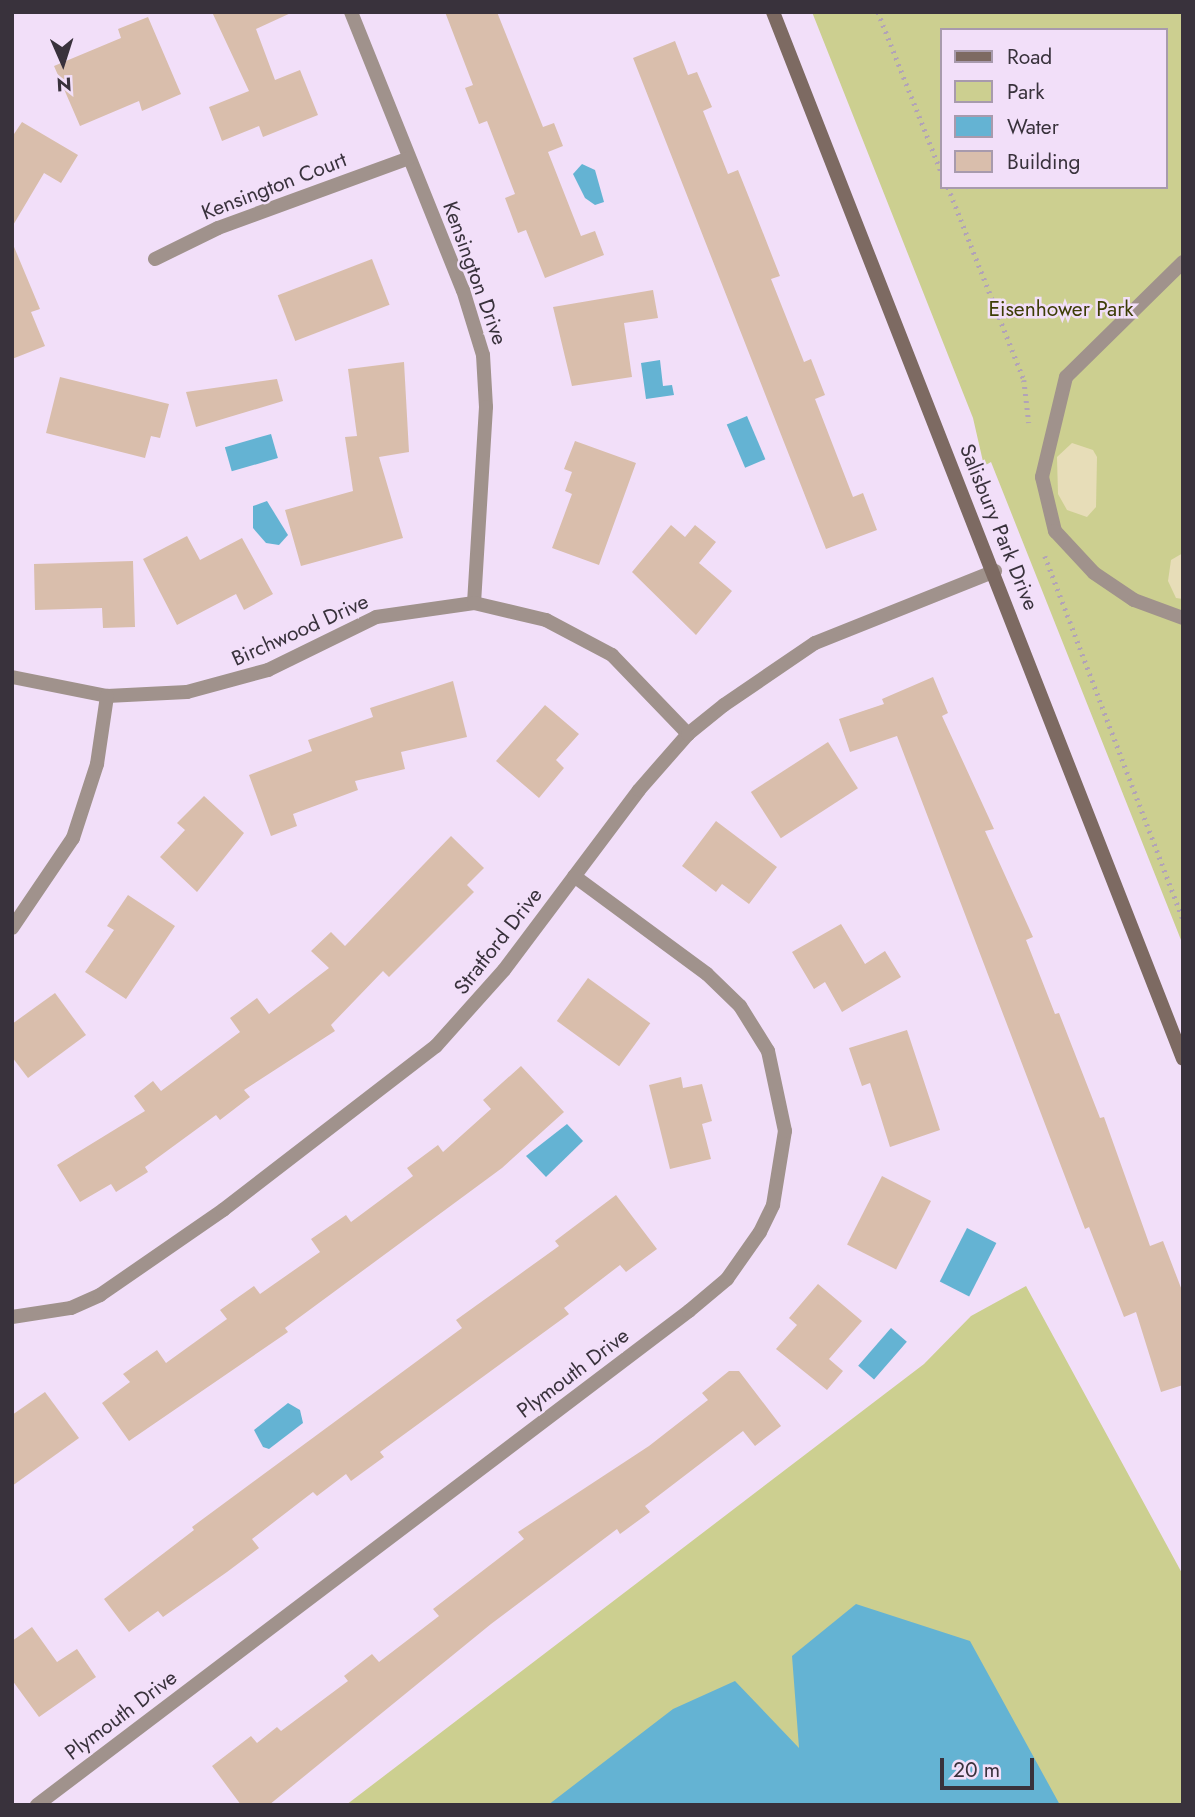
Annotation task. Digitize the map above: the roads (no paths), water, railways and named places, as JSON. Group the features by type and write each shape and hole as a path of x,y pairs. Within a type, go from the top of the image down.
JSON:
{"main road":[{"name":"Salisbury Park Drive","path":"773,12 995,571 1183,1059"}],"street":[{"name":"Kensington Drive","path":"351,12 483,355 486,407 474,603"},
{"name":"Kensington Court","path":"155,259 218,228 409,158"},
{"path":"1183,262 1066,377 1042,477 1055,531 1094,573 1134,600 1183,618"},
{"name":"Stratford Drive","path":"12,1317 71,1308 100,1295 223,1210 402,1073 459,1023 688,734 815,643 995,571"},
{"name":"Birchwood Drive","path":"12,677 107,696 187,692 235,682 376,617 474,603 546,620 612,655 688,734"},
{"path":"12,928 73,838 97,764 107,696"},
{"name":"Plymouth Drive","path":"37,1805 689,1311 727,1279 760,1232 773,1205 785,1131 768,1051 740,1006 707,974 574,876"}],"water":[{"path":"582,164 595,170 604,202 595,205 585,198 573,174"},
{"path":"660,360 663,386 672,385 674,395 646,399 641,363"},
{"path":"747,416 765,459 745,468 727,425"},
{"path":"271,434 278,458 232,471 225,447"},
{"path":"267,501 288,535 279,545 266,543 253,528 253,506"},
{"path":"567,1124 583,1141 546,1177 526,1156"},
{"path":"967,1228 996,1243 969,1296 940,1281"},
{"path":"891,1328 907,1342 874,1380 858,1366"},
{"path":"288,1403 300,1410 303,1423 269,1449 263,1447 254,1430"},
{"path":"856,1604 970,1641 1060,1805 548,1805 673,1709 735,1681 799,1748 792,1656"}],"park label":[{"name":"Eisenhower Park","path":"1061,309"}]}
